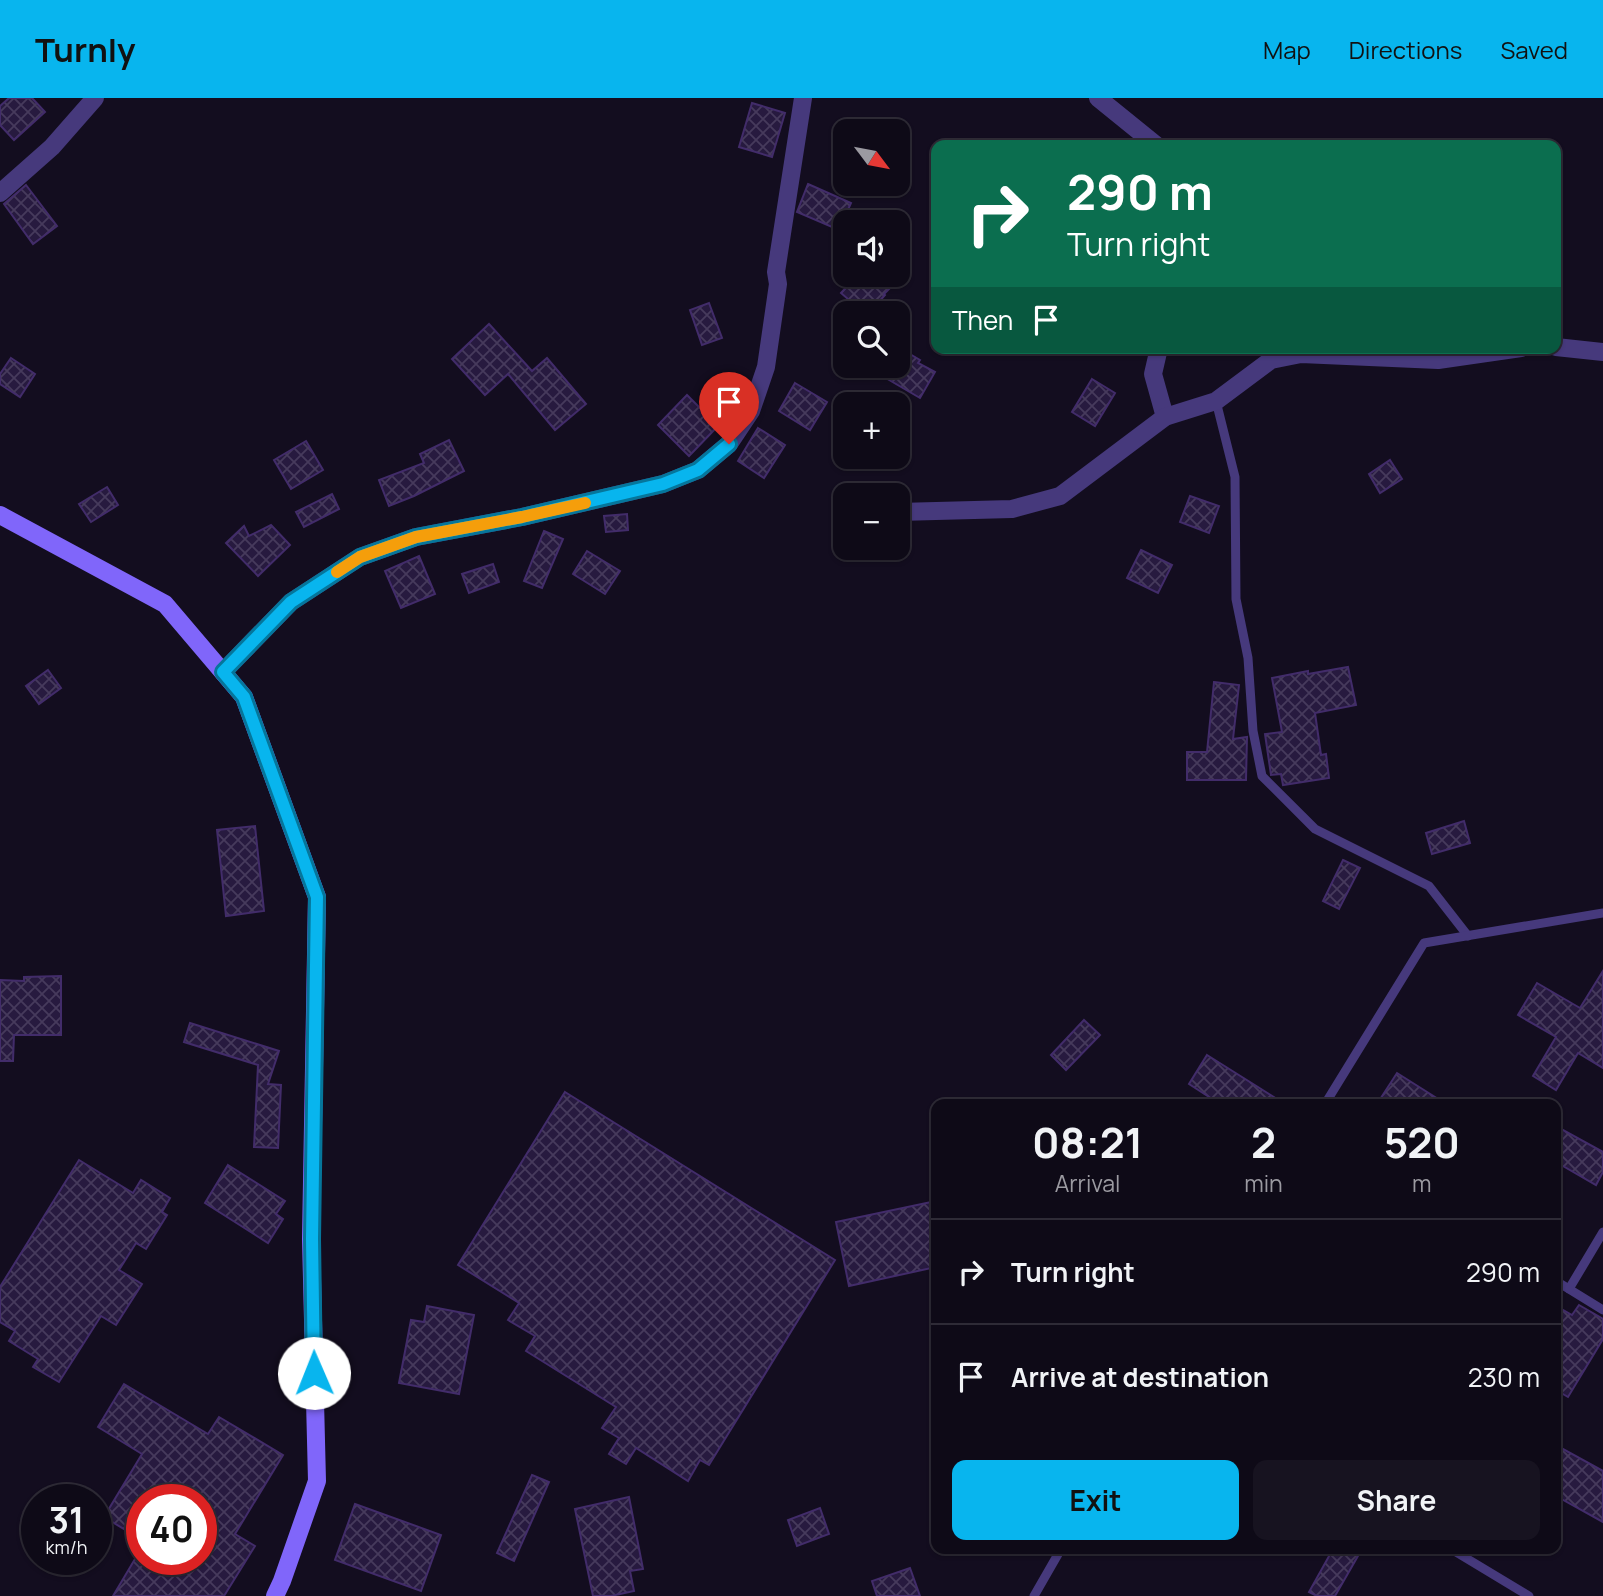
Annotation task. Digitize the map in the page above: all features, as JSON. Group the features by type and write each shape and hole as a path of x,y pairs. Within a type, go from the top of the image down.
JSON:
{"street":[{"path":"0,193 52,147 95,98"},
{"path":"223,672 291,602 360,557 416,537 522,517 663,484 698,470 729,444 751,411 766,367 778,284 776,272 803,98"},
{"path":"1098,98 1150,140"},
{"path":"1561,348 1603,352"},
{"path":"1158,354 1153,374 1165,417"},
{"path":"910,512 1012,509 1060,496 1165,417 1216,401 1271,360 1301,354 1438,360 1480,354"},
{"path":"0,515 165,604 244,697 317,897 312,1239 317,1481 275,1596"}],"lane":[{"path":"1216,401 1235,477 1236,599 1248,658 1253,731 1262,776 1315,830 1429,886 1468,936"},
{"path":"1328,1099 1424,943 1603,913"},
{"path":"1569,1289 1603,1232"},
{"path":"1561,1284 1603,1310"},
{"path":"1034,1596 1058,1554"},
{"path":"1459,1554 1529,1596"}],"building":[{"path":"9,98 32,98 45,112 14,140 0,125 0,106"},
{"path":"752,103 785,113 772,157 739,147"},
{"path":"808,184 851,203 848,210 833,210 833,227 797,212"},
{"path":"26,185 57,226 33,244 4,204"},
{"path":"847,287 891,287 880,301 850,301 841,293"},
{"path":"709,303 722,338 702,345 690,310"},
{"path":"489,324 532,371 547,358 586,404 555,430 508,374 485,395 452,359"},
{"path":"910,354 920,360 918,363 935,372 920,398 886,378 910,378"},
{"path":"11,358 35,374 20,397 0,384 0,374"},
{"path":"1092,379 1115,393 1095,426 1072,412"},
{"path":"795,383 827,402 810,430 779,411"},
{"path":"687,395 718,426 689,456 658,425"},
{"path":"758,428 785,445 764,478 738,461"},
{"path":"449,440 464,471 389,506 379,480 424,463 420,454"},
{"path":"306,441 323,470 291,489 274,460"},
{"path":"1390,460 1402,479 1380,493 1369,474"},
{"path":"107,487 118,505 91,522 79,504"},
{"path":"332,494 339,509 304,527 296,512"},
{"path":"1190,496 1219,506 1209,533 1180,522"},
{"path":"627,514 628,530 606,532 604,516"},
{"path":"271,525 290,545 258,576 226,543 244,526 249,536"},
{"path":"544,531 563,539 542,588 524,581"},
{"path":"1141,550 1172,565 1158,593 1127,578"},
{"path":"587,551 620,571 605,594 573,574"},
{"path":"419,556 435,594 401,608 385,571"},
{"path":"493,564 499,582 469,593 462,574"},
{"path":"1348,667 1356,705 1315,713 1321,755 1326,754 1329,778 1283,785 1281,774 1271,775 1265,734 1282,732 1272,678"},
{"path":"48,670 61,688 39,704 26,686"},
{"path":"1214,682 1239,685 1233,739 1247,737 1246,780 1187,780 1187,752 1207,752"},
{"path":"1464,821 1470,843 1432,854 1426,833"},
{"path":"255,826 264,911 226,916 217,830"},
{"path":"1343,860 1360,868 1339,909 1323,901"},
{"path":"1603,971 1603,1068 1578,1053 1556,1090 1533,1076 1556,1037 1518,1015 1537,983 1580,1008"},
{"path":"61,976 61,1035 14,1035 13,1061 0,1061 0,980 24,981 24,977"},
{"path":"1084,1020 1100,1035 1066,1070 1051,1055"},
{"path":"190,1023 279,1051 268,1084 281,1085 278,1148 254,1147 258,1065 184,1042"},
{"path":"1207,1055 1277,1099 1212,1099 1189,1084"},
{"path":"1397,1073 1438,1099 1380,1099"},
{"path":"565,1092 835,1260 709,1465 700,1460 688,1481 636,1448 626,1464 609,1454 619,1438 602,1428 616,1407 526,1351 535,1336 508,1320 519,1303 458,1265"},
{"path":"1561,1129 1603,1152 1603,1172 1596,1185 1561,1165"},
{"path":"79,1160 133,1193 141,1180 170,1198 162,1212 167,1215 146,1249 136,1243 119,1270 142,1284 116,1325 101,1316 59,1382 33,1367 38,1359 9,1341 15,1331 0,1322 0,1287"},
{"path":"228,1165 285,1201 276,1214 283,1219 268,1243 205,1203"},
{"path":"931,1202 931,1268 849,1286 836,1222"},
{"path":"1579,1305 1603,1319 1603,1339 1568,1397 1561,1393 1561,1309 1572,1315"},
{"path":"427,1306 474,1315 459,1394 399,1383 411,1320 424,1322"},
{"path":"124,1384 208,1434 219,1417 283,1455 235,1534 255,1546 224,1596 113,1596 126,1574 217,1575 217,1484 126,1484 126,1530 112,1522 112,1504 142,1454 98,1427"},
{"path":"1561,1448 1603,1471 1603,1522 1561,1499"},
{"path":"532,1475 549,1482 514,1561 497,1553"},
{"path":"629,1497 643,1569 630,1571 634,1591 611,1596 593,1596 575,1509"},
{"path":"355,1504 441,1535 421,1591 335,1560"},
{"path":"820,1508 829,1534 797,1546 788,1520"},
{"path":"1330,1554 1359,1554 1335,1596 1317,1596 1309,1592"},
{"path":"910,1568 920,1596 877,1596 872,1581"}],"slow traffic":[{"path":"337,572 360,557 416,537 585,503"}],"route":[{"path":"314,1373 312,1239 317,897 244,697 223,672 291,602 360,557 416,537 522,517 663,484 698,470 729,444"}]}
